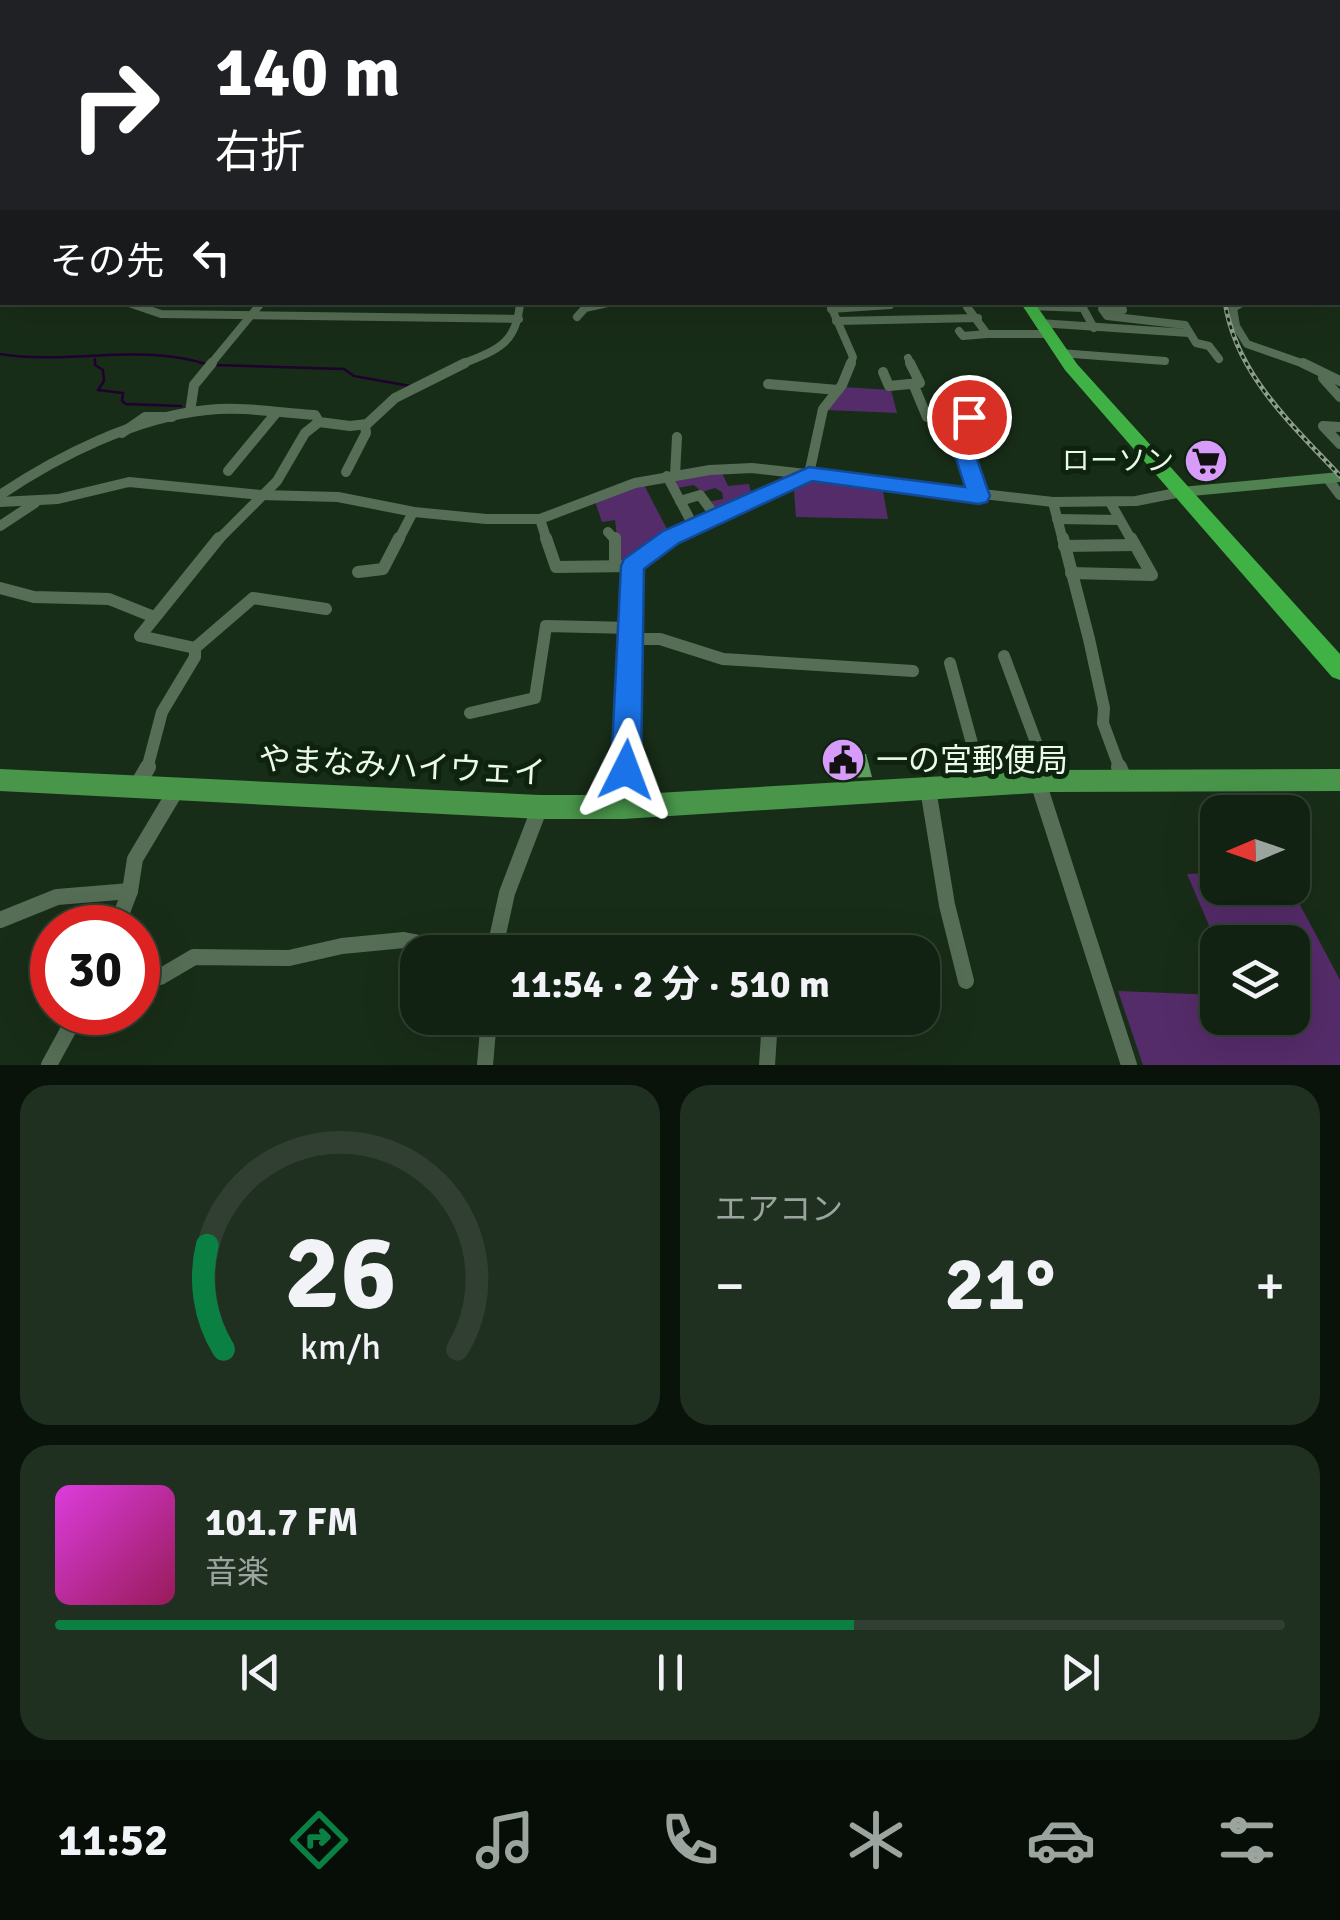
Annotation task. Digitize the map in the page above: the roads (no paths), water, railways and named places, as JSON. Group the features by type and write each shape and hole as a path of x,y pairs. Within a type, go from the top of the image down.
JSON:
{"highway":[{"path":"1035,316 1060,353 1340,670"}],"main road":[{"name":"やまなみハイウェイ","path":"0,780 540,807 623,807 1044,781 1340,780"}],"street":[{"path":"135,305 161,314 519,319"},
{"path":"190,412 194,384 260,305"},
{"path":"195,648 140,636 232,523 276,481 306,433 320,422 372,422 380,408 398,396 430,382 453,366 504,347 519,319 520,305"},
{"path":"577,317 585,308 598,305"},
{"path":"832,311 890,305"},
{"path":"960,331 963,336 988,334 1035,316 1081,305 1094,328"},
{"path":"1238,305 1232,308 1239,338 1267,353 1302,361 1340,397"},
{"path":"967,307 988,334"},
{"path":"832,311 978,318"},
{"path":"540,518 556,567 632,566 671,537 809,474 822,409 838,390 853,357 832,311"},
{"path":"1124,329 1121,314 1186,325 1196,343 1209,346 1219,360"},
{"path":"1035,316 1094,328 1190,333"},
{"path":"1060,353 1165,361"},
{"path":"883,372 889,386 914,386 920,382 908,358"},
{"path":"1322,376 1340,381"},
{"path":"768,384 838,390"},
{"path":"914,386 927,417 969,417 957,390"},
{"path":"0,498 32,474 119,436 136,421 164,414 174,418 190,412 276,413 315,415 320,422"},
{"path":"228,471 276,413"},
{"path":"952,417 979,496"},
{"path":"346,472 366,434 365,425"},
{"path":"1340,427 1324,426 1340,444"},
{"path":"677,437 671,476 694,527"},
{"path":"0,526 35,503 129,482 261,495 338,497 412,512 486,520 540,518 620,488 671,476 752,468 1053,502 1110,502 1334,478 1340,495"},
{"path":"680,500 700,495 716,518"},
{"path":"0,498 35,503"},
{"path":"1053,502 1089,638 1106,734 1124,778"},
{"path":"1070,574 1152,574 1110,502"},
{"path":"358,572 384,569 412,512"},
{"path":"1057,519 1119,520"},
{"path":"608,532 616,539 616,566"},
{"path":"1064,546 1133,545"},
{"path":"623,807 632,566"},
{"path":"0,588 34,597 109,600 154,618"},
{"path":"138,784 152,760 162,712 195,657 195,648 254,598 326,608"},
{"path":"470,713 535,698 546,626 662,636 698,654 723,659 913,671"},
{"path":"1004,656 1129,1065"},
{"path":"950,664 983,785"},
{"path":"125,905 135,860 178,787"},
{"path":"928,789 947,905 966,981"},
{"path":"497,935 502,906 516,868 536,834 540,807"},
{"path":"0,920 57,897 130,891"},
{"path":"160,978 194,957 289,958 342,946 400,940"},
{"path":"49,1065 65,1035"},
{"path":"485,1065 488,1035"},
{"path":"767,1065 768,1035"}],"waterway":[{"path":"0,354 155,355 206,364"},
{"path":"95,359 95,365 103,370 104,381 98,390 123,393 122,401 126,404 181,406"},
{"path":"214,365 344,369 354,376 410,386"}],"railway":[{"path":"1226,305 1241,353 1254,375 1285,417 1340,476"}],"place":[{"name":"ローソン","path":"1206,461"},
{"name":"一の宮郵便局","path":"843,760"}]}
